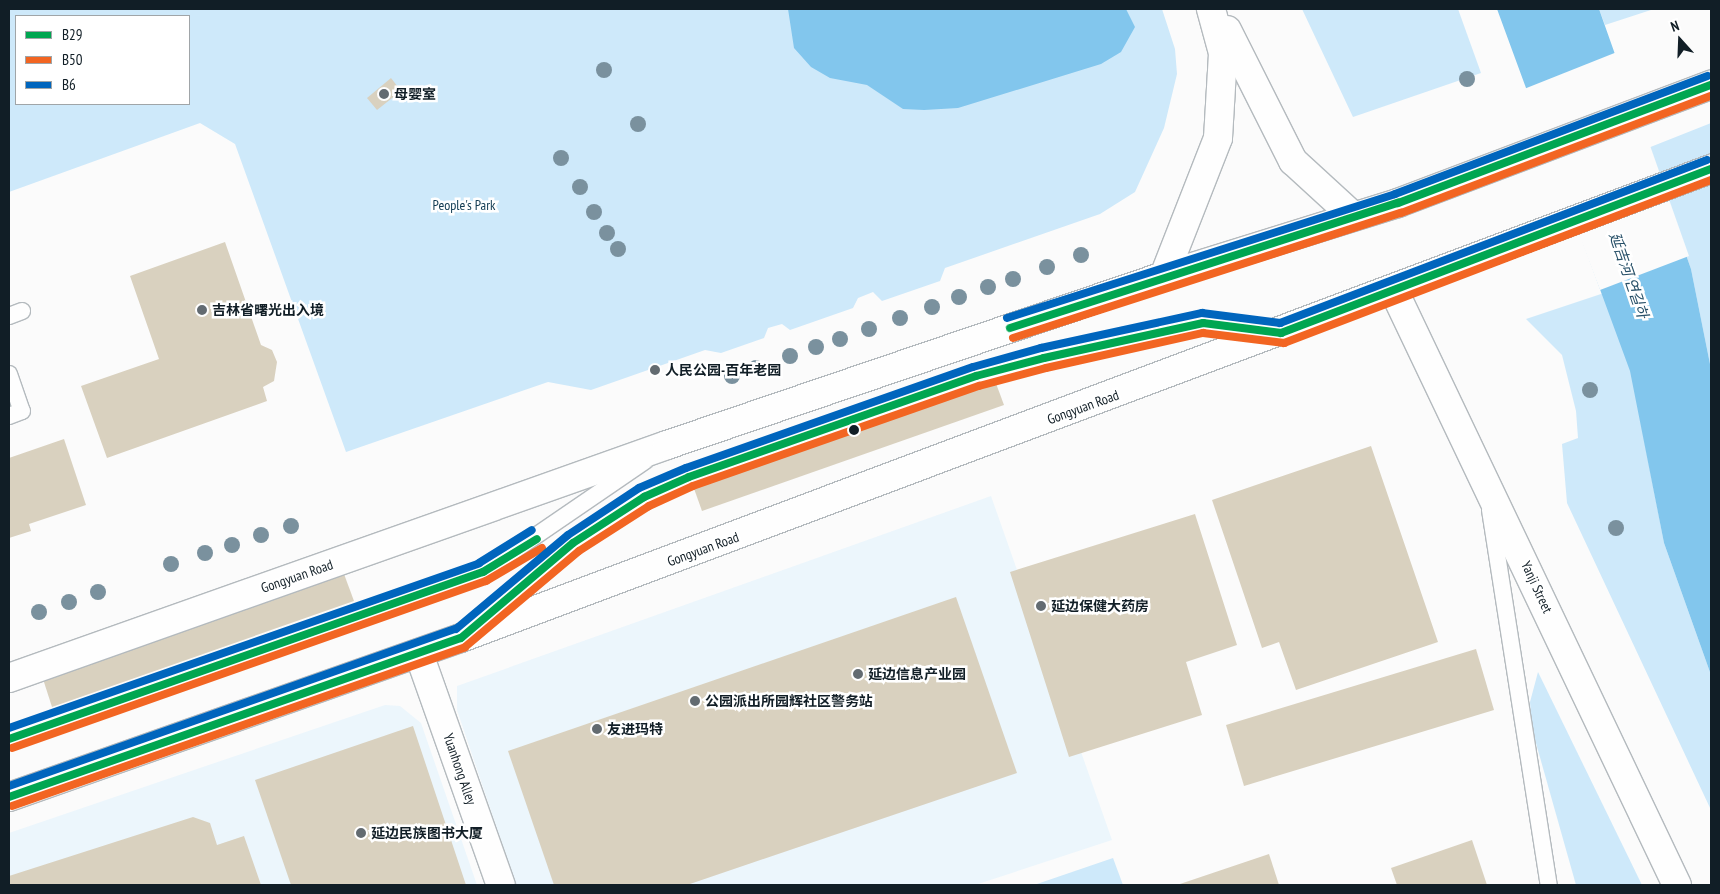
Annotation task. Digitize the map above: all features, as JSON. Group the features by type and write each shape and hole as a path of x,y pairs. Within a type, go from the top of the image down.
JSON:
{"main road":[{"path":"1164,276 1218,138 1223,53 1211,9"},
{"path":"1216,9 1293,161 1353,216"},
{"name":"Gongyuan Road","path":"9,678 668,445 1164,276 1398,203 1711,85"},
{"name":"Gongyuan Road","path":"9,797 419,654 1427,279 1711,169"},
{"name":"Yanji Street","path":"1394,290 1486,478 1677,885"},
{"name":"Yuanhong Alley","path":"419,654 501,885"}],"lane":[{"path":"462,638 573,543 644,497 689,477 976,376 1044,358 1203,324 1281,333"},
{"path":"9,374 22,411 9,416"},
{"path":"9,739 46,730 483,572 668,445"},
{"path":"1486,478 1549,885"}],"shaded area":[{"path":"991,496 1112,840 975,885 516,885 457,710 457,686"},
{"path":"385,705 400,706 421,723 477,885 9,885 9,833"}],"green space":[{"name":"People's Park","path":"9,9 1162,9 1175,49 1177,74 1164,128 1135,192 1100,214 945,268 940,281 882,301 873,292 858,298 853,308 790,330 782,324 768,328 764,338 721,353 705,350 591,390 548,382 346,452 235,144 200,123 9,192"},
{"path":"1302,9 1458,9 1481,73 1353,117"},
{"path":"1599,9 1654,9 1605,25"},
{"path":"1711,123 1711,369 1691,269 1648,148"},
{"path":"1604,293 1631,371 1664,543 1711,675 1711,810 1567,503 1562,444 1578,438 1576,411 1562,355 1526,319"},
{"path":"1538,672 1642,885 1576,885 1532,729 1530,702"},
{"path":"1113,858 1123,885 1034,885"}],"water":[{"path":"788,9 1126,9 1135,27 1121,52 1101,64 958,108 903,109 867,85 830,78 811,67 794,48"},
{"name":"延吉河 연길하","path":"1497,9 1599,9 1691,269 1711,369 1711,675 1664,543 1630,371"}],"pier":[{"path":"1617,52 1689,256 1600,290 1524,89"}],"building":[{"name":"母婴室","path":"391,78 401,91 377,110 367,98"},
{"path":"225,242 261,345 272,350 277,362 274,381 263,387 267,401 107,458 81,386 159,359 130,276"},
{"path":"994,378 1004,405 702,511 692,483"},
{"path":"64,439 86,505 29,524 31,531 9,538 9,458"},
{"path":"1371,446 1438,642 1296,690 1279,642 1262,648 1212,500"},
{"path":"1195,514 1237,645 1186,662 1202,715 1069,757 1010,572"},
{"path":"344,574 354,601 52,707 43,679"},
{"name":"延边信息产业园","path":"956,597 1017,773 687,885 554,885 508,751"},
{"path":"1476,649 1494,710 1244,786 1226,725"},
{"name":"延边民族图书大厦","path":"413,726 466,885 291,885 255,780"},
{"path":"193,817 210,823 217,845 244,836 261,885 9,885 9,876"},
{"path":"1472,840 1487,885 1397,885 1391,868"},
{"path":"1269,854 1279,885 1177,885"}],"transit line":[{"name":"B6","path":"1007,318 1395,194 1707,76"},
{"name":"B29","path":"1010,328 1398,203 1711,85"},
{"name":"B50","path":"1013,338 1401,213 1711,96"},
{"name":"B6","path":"9,786 456,629 568,535 639,488 686,468 973,367 1041,348 1202,313 1280,323 1707,160"},
{"name":"B29","path":"9,797 461,638 573,543 644,497 689,477 976,376 1044,358 1203,323 1281,333 1711,169"},
{"name":"B50","path":"12,806 465,647 579,551 649,506 693,486 979,386 1046,368 1203,333 1284,343 1711,180"},
{"name":"B6","path":"9,728 479,563 532,530"},
{"name":"B29","path":"9,739 483,572 537,539"},
{"name":"B50","path":"12,748 486,581 542,548"}],"place":[{"name":"母婴室","path":"384,94"},
{"name":"吉林省曙光出入境","path":"202,310"},
{"name":"人民公园-百年老园","path":"655,370"},
{"name":"延边保健大药房","path":"1041,606"},
{"name":"延边信息产业园","path":"858,674"},
{"name":"公园派出所园辉社区警务站","path":"695,701"},
{"name":"友进玛特","path":"597,729"},
{"name":"延边民族图书大厦","path":"361,833"}]}
